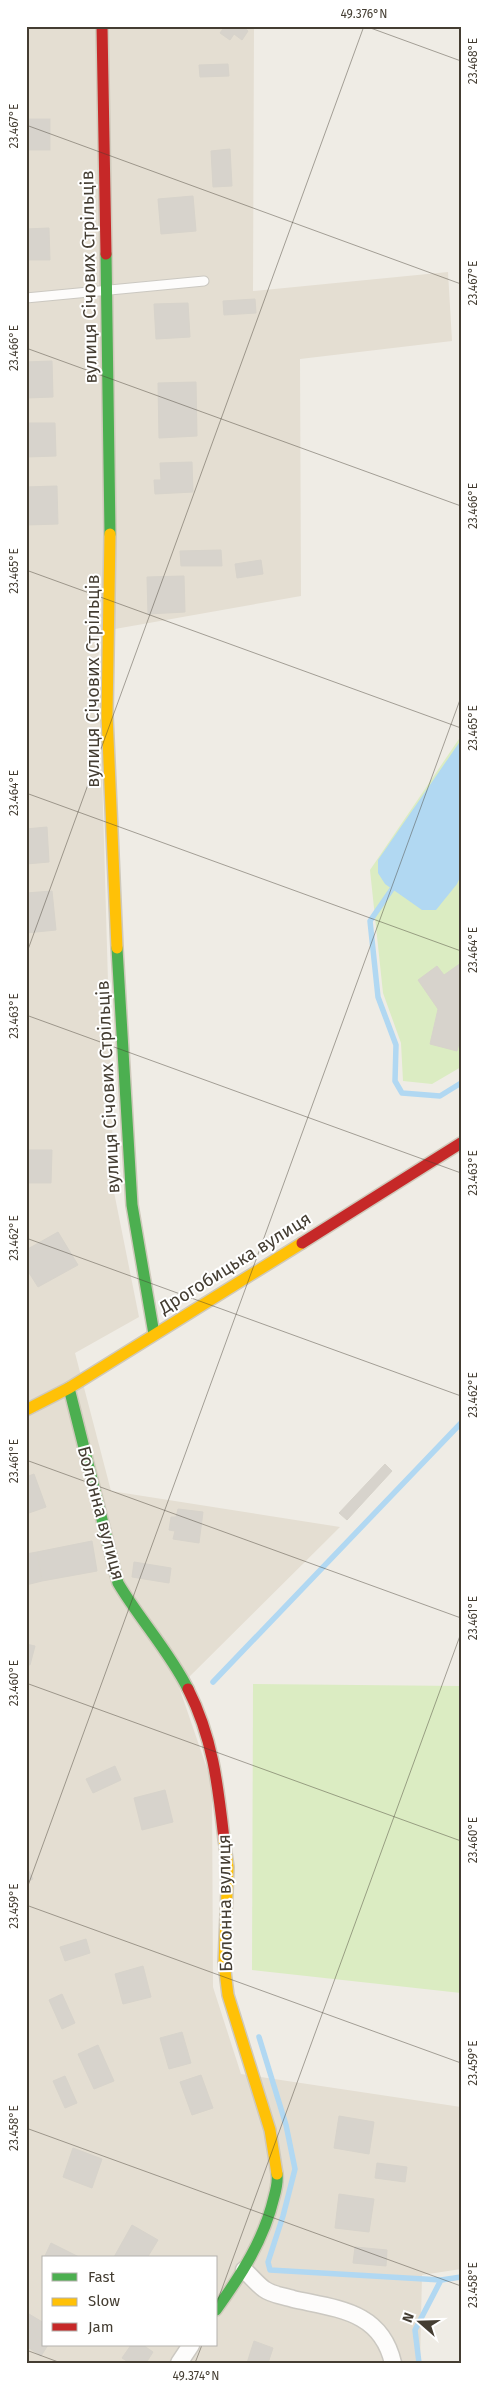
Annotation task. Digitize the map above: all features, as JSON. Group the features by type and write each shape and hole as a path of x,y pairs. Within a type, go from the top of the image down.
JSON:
{"street":[{"name":"вулиця Січових Стрільців","path":"102,26 108,289 111,572 107,715 114,904 132,1205 154,1334"},
{"name":"Дрогобицька вулиця","path":"26,1410 69,1388 461,1143"},
{"name":"Болонна вулиця","path":"69,1388 118,1583 134,1610 179,1671 200,1713 215,1764 228,1867 224,1963 228,1995 270,2130 278,2179 268,2216 244,2270 218,2307"},
{"path":"244,2270 264,2289 278,2295 352,2312 366,2320 378,2331 389,2347 393,2363"},
{"path":"179,2363 190,2346"}],"lane":[{"path":"26,298 204,281"}],"shaded area":[{"path":"26,26 254,26 253,291 448,272 452,341 300,359 301,596 98,632 114,1192 139,1317 75,1353 111,1491 340,1527 179,1687 212,1783 213,1987 241,2074 461,2107 461,2269 422,2275 420,2363 26,2363"}],"green space":[{"path":"461,736 461,1067 432,1084 403,1081 401,1043 383,993 370,870"},
{"path":"253,1684 461,1686 461,1993 252,1970"}],"water":[{"path":"461,740 461,875 457,884 436,910 422,910 385,884 378,873 378,860"}],"building":[{"path":"225,26 242,26 248,31 242,40 234,34 230,40 220,33"},
{"path":"228,64 229,76 200,77 199,65"},
{"path":"26,119 50,119 50,150 26,150"},
{"path":"230,149 232,186 213,187 211,151"},
{"path":"193,196 196,231 161,234 158,199"},
{"path":"49,228 50,260 26,260 26,229"},
{"path":"255,299 256,313 224,315 223,301"},
{"path":"188,303 190,337 156,339 154,304"},
{"path":"52,361 53,397 26,398 26,362"},
{"path":"196,382 197,436 159,438 158,383"},
{"path":"26,423 55,423 56,456 26,457"},
{"path":"192,462 193,492 155,494 154,480 161,480 160,463"},
{"path":"57,486 58,524 26,525 26,487"},
{"path":"221,550 222,566 181,566 180,551"},
{"path":"261,560 263,574 237,578 235,564"},
{"path":"184,576 185,612 148,614 147,577"},
{"path":"47,827 49,862 26,864 26,829"},
{"path":"52,891 56,930 26,933 26,893"},
{"path":"461,963 461,1036 457,1051 430,1044 438,1009 418,980 437,966 444,975"},
{"path":"26,1150 52,1150 51,1183 26,1183"},
{"path":"58,1232 78,1265 38,1287 26,1268 26,1250"},
{"path":"385,1464 392,1471 347,1520 339,1513"},
{"path":"34,1474 46,1507 26,1514 26,1477"},
{"path":"178,1509 203,1512 199,1543 173,1539 175,1531 169,1530 171,1517 176,1517"},
{"path":"92,1541 97,1571 42,1581 37,1552"},
{"path":"37,1552 42,1581 26,1585 26,1554"},
{"path":"134,1562 171,1568 169,1583 132,1577"},
{"path":"26,1644 35,1646 30,1665 26,1664"},
{"path":"115,1766 121,1780 93,1793 86,1779"},
{"path":"165,1790 173,1822 142,1830 134,1798"},
{"path":"26,1866 33,1879 26,1882"},
{"path":"86,1939 90,1953 65,1961 60,1947"},
{"path":"143,1966 151,1997 123,2004 115,1974"},
{"path":"62,1994 75,2023 62,2029 49,2000"},
{"path":"182,2032 191,2063 169,2069 160,2038"},
{"path":"98,2045 114,2081 94,2089 78,2054"},
{"path":"201,2075 213,2108 192,2115 180,2082"},
{"path":"65,2076 77,2103 65,2108 53,2081"},
{"path":"339,2116 374,2122 369,2154 334,2148"},
{"path":"73,2148 102,2159 92,2188 63,2177"},
{"path":"377,2163 407,2167 405,2182 375,2178"},
{"path":"339,2194 374,2199 369,2232 335,2228"},
{"path":"132,2225 158,2240 148,2256 115,2256"},
{"path":"51,2243 77,2256 45,2256"},
{"path":"355,2247 387,2250 386,2266 353,2263"},
{"path":"29,2314 42,2322 42,2346 47,2346 41,2356 26,2346 26,2319"},
{"path":"254,2341 273,2348 268,2363 247,2363"},
{"path":"130,2346 144,2346 153,2352 146,2363 130,2363 122,2358"}],"waterway":[{"path":"392,889 370,921 378,997 396,1045 395,1081 402,1093 440,1096 461,1083"},
{"path":"213,1682 461,1423"},
{"path":"259,2037 286,2125 295,2169 283,2216 268,2262 270,2270 441,2280"},
{"path":"419,2363 415,2330 441,2280 461,2277"}],"traffic: fast":[{"path":"106,254 110,534"},
{"path":"117,948 132,1205 154,1334"},
{"path":"69,1388 118,1583 172,1662 188,1689"},
{"path":"218,2307 243,2270 258,2242 270,2213 276,2189 277,2174"}],"traffic: slow":[{"path":"110,534 107,715 117,948"},
{"path":"26,1410 69,1388 302,1243"},
{"path":"224,1839 228,1867 224,1963 228,1995 270,2130 277,2174"}],"traffic: jam":[{"path":"102,26 106,254"},
{"path":"302,1243 461,1143"},
{"path":"188,1689 209,1744 217,1781 224,1839"}]}
